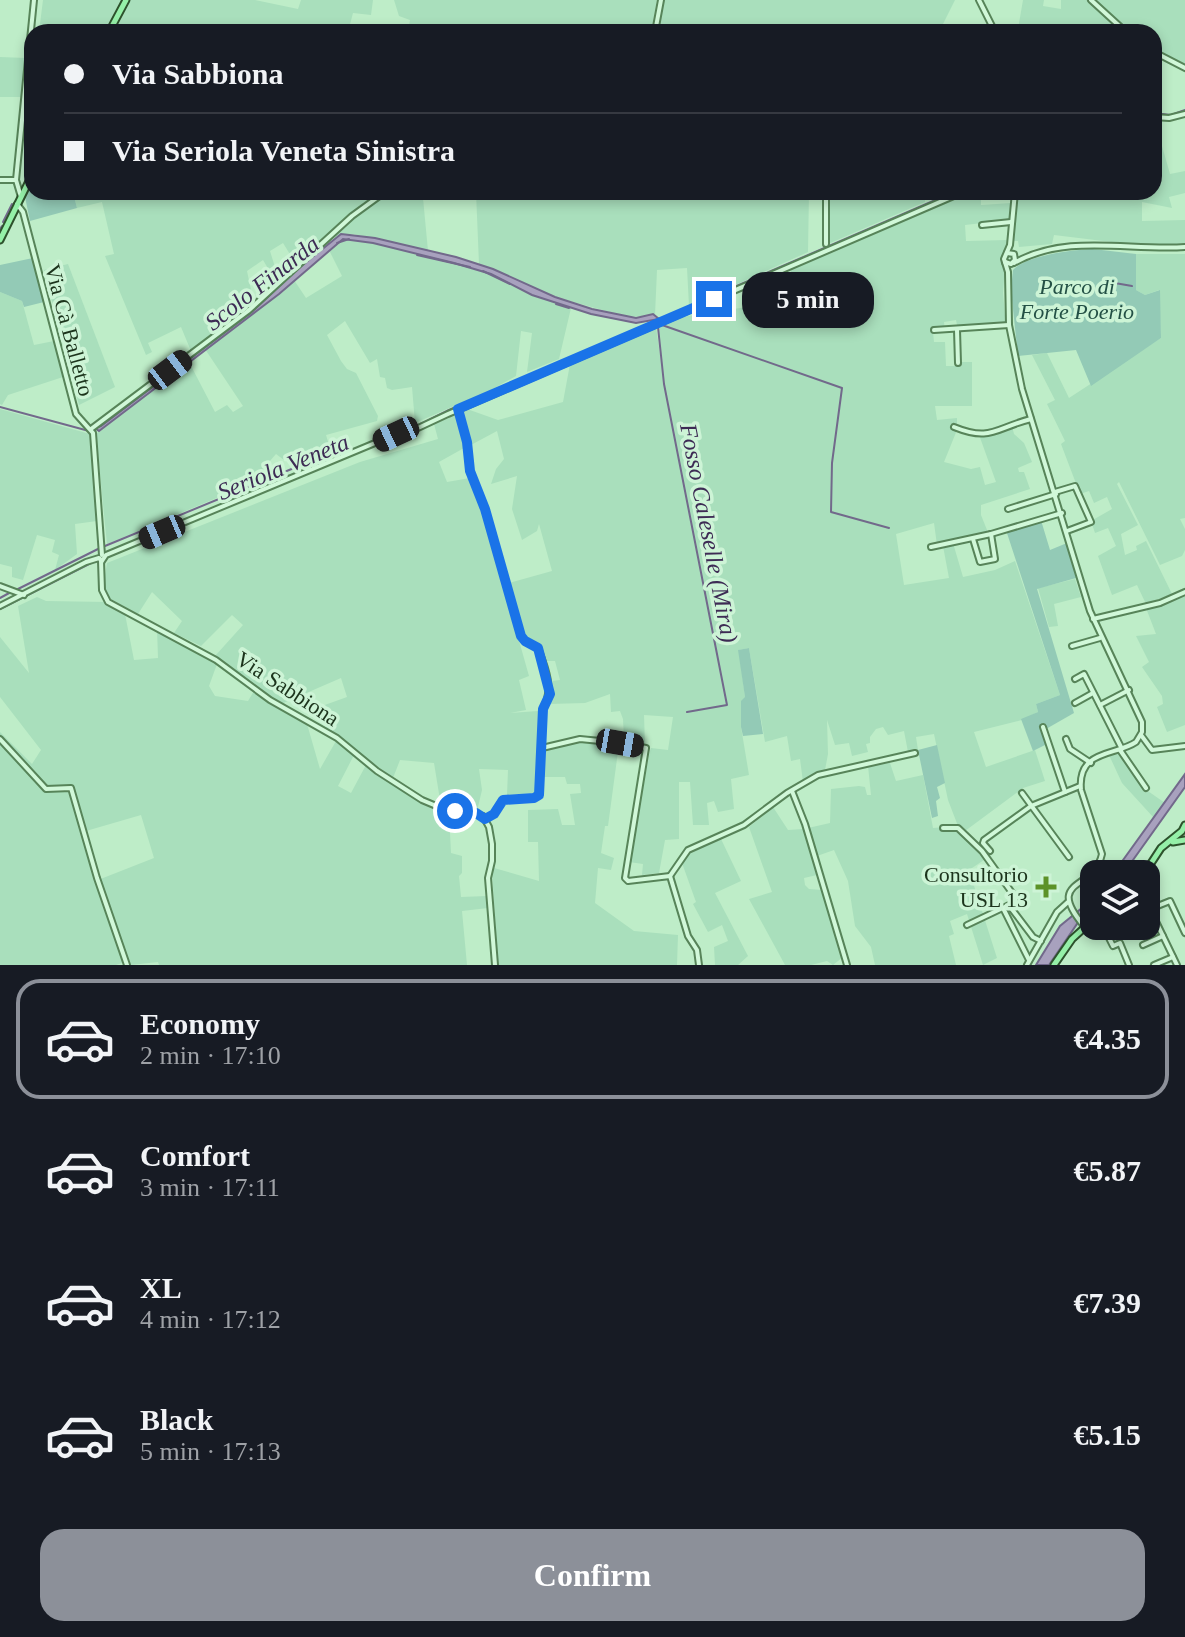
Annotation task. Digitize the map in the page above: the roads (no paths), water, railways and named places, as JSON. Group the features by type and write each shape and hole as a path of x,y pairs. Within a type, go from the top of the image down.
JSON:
{"main road":[{"path":"113,24 126,0"},
{"path":"0,240 24,191"},
{"path":"1154,858 1172,843 1185,840 1183,828"},
{"path":"1154,858 1183,828"},
{"path":"1054,965 1080,928"}],"street":[{"path":"32,24 34,0"},
{"path":"656,24 661,0"},
{"path":"979,0 991,24"},
{"path":"1091,0 1117,24"},
{"path":"1162,56 1185,68"},
{"path":"21,197 16,180 24,100"},
{"path":"1162,118 1185,114"},
{"path":"0,180 16,180"},
{"path":"91,429 260,301 373,200"},
{"path":"826,200 826,244"},
{"path":"0,606 102,557 400,434 944,200"},
{"path":"1014,200 1010,245 1005,262 1009,325 1022,389 1093,619 1141,716 1141,735 1152,750 1185,746"},
{"name":"Via Cà Balletto","path":"17,204 23,212 76,414 91,429 102,557"},
{"path":"982,225 1011,222"},
{"path":"1005,262 1013,263 1024,257 1080,244 1185,247"},
{"path":"1008,272 1014,254 1010,245"},
{"path":"1006,254 1024,257"},
{"path":"934,330 1009,325"},
{"path":"957,330 958,363"},
{"path":"458,409 467,442 470,471 485,509 521,636 538,648 548,680 549,697 542,711 539,795 503,800 494,814 485,819 493,856 488,878 495,965"},
{"path":"954,427 974,435 987,435 1003,426 1031,419"},
{"path":"1008,509 1075,486 1091,522 1067,531"},
{"path":"931,547 991,534 1062,513"},
{"path":"973,538 982,563 996,557 991,534"},
{"name":"Via Sabbiona","path":"102,557 102,590 108,602 216,660 277,705 337,738 377,771 422,800 446,809 476,813 485,819"},
{"path":"0,586 24,595"},
{"path":"1093,619 1164,602 1185,592"},
{"path":"1072,646 1101,637"},
{"path":"1075,679 1084,674 1121,749 1146,788"},
{"path":"1100,705 1129,690"},
{"path":"1075,703 1093,693"},
{"path":"1043,727 1065,792"},
{"path":"1028,963 1055,916 1068,902 1071,890 1096,867 1102,857 1080,786 1084,774 1101,753 1134,744 1141,735"},
{"path":"0,739 46,789 71,788 127,965"},
{"path":"542,748 580,739 646,748 625,878 628,881 670,876 688,850 744,825 825,772 915,753"},
{"path":"1066,739 1070,749 1091,763"},
{"path":"990,851 983,841 1031,806 1080,786"},
{"path":"792,791 805,824 847,965"},
{"path":"1022,793 1069,857"},
{"path":"943,828 958,828 982,851 1015,897 1015,902 967,925"},
{"path":"670,876 687,931 697,950 699,965"},
{"path":"1160,905 1170,901 1185,933"},
{"path":"1068,902 1080,922"},
{"path":"1009,905 1026,929 1041,941"},
{"path":"1003,908 1028,963"},
{"path":"1055,916 1063,911 1072,911"},
{"path":"1160,931 1177,965"},
{"path":"1143,945 1163,936"},
{"path":"1110,940 1113,946 1120,943 1129,965"},
{"path":"1154,965 1173,957"}],"waterway":[{"name":"Seriola Veneta","path":"1162,114 1171,115 1185,110"},
{"name":"Seriola Veneta","path":"402,433 935,200"},
{"path":"3,222 12,204"},
{"name":"Scolo Finarda","path":"337,243 349,239"},
{"name":"Scolo Finarda","path":"417,255 470,267"},
{"name":"Scolo Finarda","path":"483,271 510,284"},
{"path":"1099,285 1109,282 1132,286"},
{"name":"Scolo Finarda","path":"556,304 569,308"},
{"name":"Scolo Finarda","path":"662,325 842,388 832,463 831,512 889,528"},
{"name":"Fosso Caleselle (Mira)","path":"658,327 664,384 727,705 687,712"},
{"path":"0,407 89,431"},
{"name":"Seriola Veneta","path":"107,557 392,438"},
{"path":"105,546 294,468 311,462 314,464"},
{"path":"16,590 100,548"},
{"name":"Seriola Veneta","path":"0,609 95,561"},
{"path":"0,598 11,592"}],"place":[{"name":"Consultorio USL 13","path":"1046,887"}],"park label":[{"name":"Parco di Forte Poerio","path":"1077,298"}]}
